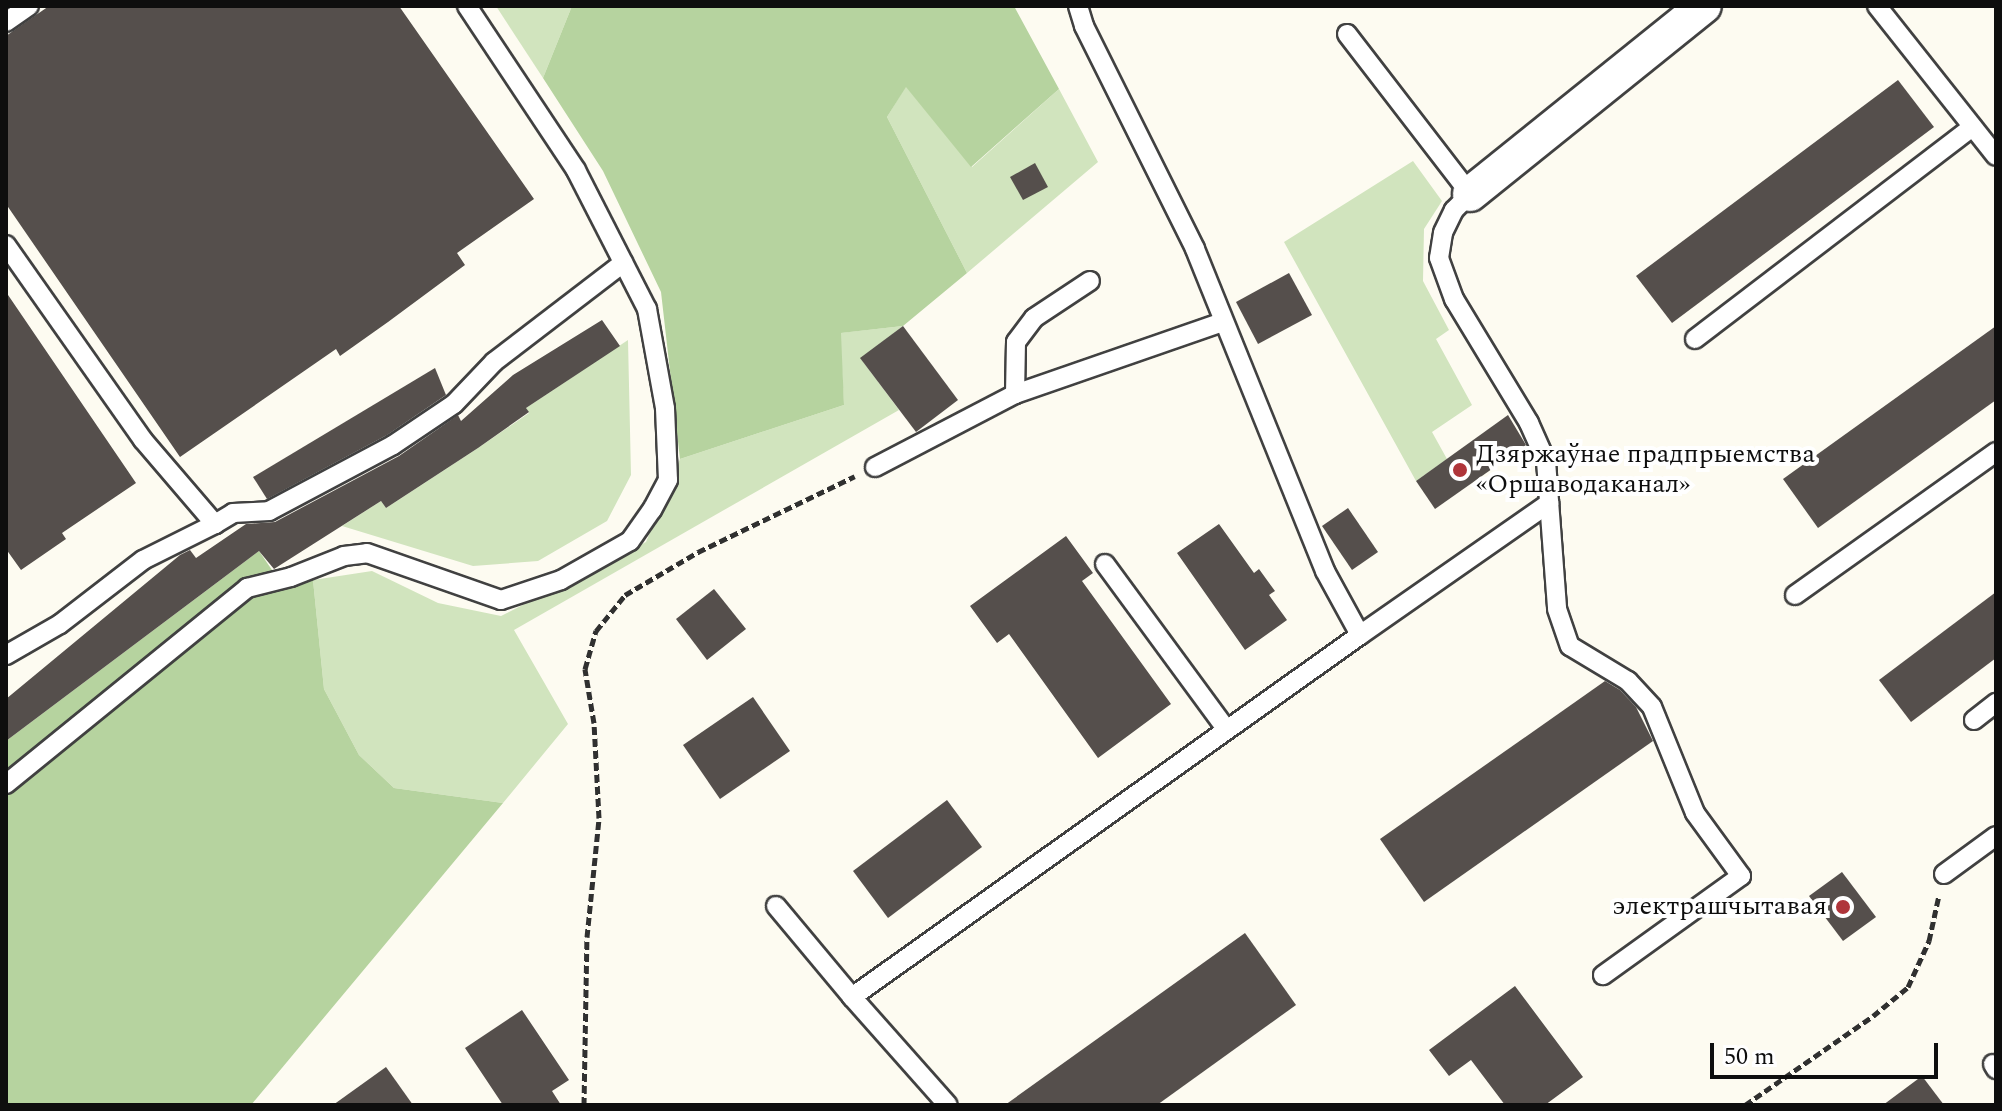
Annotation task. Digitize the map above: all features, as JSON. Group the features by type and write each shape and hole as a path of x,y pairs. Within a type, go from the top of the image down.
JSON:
{"street":[{"path":"1470,194 1704,6"}],"lane":[{"path":"6,22 29,6"},
{"path":"6,784 247,588 291,577 344,556 367,553 501,600 561,580 630,541 652,510 668,480 665,408 647,309 576,170 467,6"},
{"path":"1078,6 1084,26 1195,249 1325,571 1360,635"},
{"path":"1877,6 1996,156"},
{"path":"1347,34 1470,194 1454,210 1443,233 1439,258 1454,299 1529,423 1546,461 1557,609 1570,646 1628,681 1652,707 1695,813 1741,876 1603,975"},
{"path":"1695,339 1972,127"},
{"path":"6,245 143,440 215,524"},
{"path":"6,655 60,624 143,560 233,513 269,511 393,445 454,404 494,362 623,263"},
{"path":"1015,394 1016,342 1034,318 1090,281"},
{"path":"875,467 1015,394 1223,322"},
{"path":"1795,595 1996,452"},
{"path":"852,997 1549,503"},
{"path":"1105,564 1226,729"},
{"path":"1974,720 1996,703"},
{"path":"1944,874 1996,836"},
{"path":"776,906 948,1105"}],"path":[{"path":"584,1105 587,937 599,818 594,723 585,669 596,631 625,595 698,552 875,467"},
{"path":"1745,1105 1873,1016 1908,987 1929,941 1944,874"}],"green space":[{"path":"496,6 572,6 543,78"},
{"path":"572,6 1014,6 1059,89 971,167 906,87 887,117 967,273 903,326 841,333 844,405 680,459 661,292 603,171 543,78"},
{"path":"906,86 972,167 1059,89 1098,162 967,273 887,117"},
{"path":"1413,161 1442,201 1424,229 1423,281 1449,330 1436,339 1472,405 1432,432 1447,459 1416,481 1284,242"},
{"path":"903,326 861,359 899,410 514,630 568,724 503,803 394,788 359,755 324,689 313,580 372,571 438,603 501,616 646,542 680,459 844,405 840,333"},
{"path":"628,340 631,475 607,521 538,561 473,566 342,526 381,501 386,508 529,413 526,408"},
{"path":"259,551 272,570 313,580 324,689 359,755 394,788 503,803 251,1105 6,1105 6,741"}],"building":[{"path":"49,6 399,6 534,199 457,253 465,265 388,322 340,356 336,349 180,457 6,204 6,36"},
{"path":"1898,80 1934,127 1672,323 1636,276"},
{"path":"1035,163 1048,187 1023,200 1010,177"},
{"path":"1289,273 1312,315 1258,344 1236,302"},
{"path":"6,292 136,483 62,533 66,539 21,570 6,549"},
{"path":"602,320 620,346 526,408 529,412 386,508 381,501 274,569 259,551 6,741 6,699 180,555 190,550 196,558 246,524 275,522 399,456 458,415 461,421 513,375"},
{"path":"903,326 958,400 916,432 860,358"},
{"path":"1996,326 1996,400 1818,528 1783,479"},
{"path":"435,368 446,395 387,435 267,499 253,477"},
{"name":"Дзяржаўнае прадпрыемства «Оршаводаканал»","path":"1508,415 1526,445 1435,509 1416,481"},
{"path":"1348,508 1378,552 1352,570 1322,526"},
{"path":"1219,524 1254,573 1259,569 1275,591 1269,595 1287,620 1245,650 1177,553"},
{"path":"1066,536 1093,573 1082,581 1171,704 1098,758 1009,634 997,643 970,606"},
{"path":"714,589 746,629 707,660 676,619"},
{"path":"1996,592 1996,658 1911,722 1879,680"},
{"path":"1605,681 1620,690 1636,707 1653,741 1424,902 1380,839"},
{"path":"753,697 790,751 720,799 683,745"},
{"path":"947,800 982,847 888,918 853,871"},
{"name":"электрашчытавая","path":"1842,872 1876,917 1843,941 1809,896"},
{"path":"1245,933 1296,1005 1157,1105 1005,1105"},
{"path":"1515,986 1583,1077 1545,1105 1505,1105 1471,1060 1449,1076 1429,1050"},
{"path":"522,1010 569,1080 552,1091 561,1105 503,1105 465,1048"},
{"path":"386,1067 413,1105 333,1105"},
{"path":"1922,1076 1944,1105 1883,1105"}],"place":[{"name":"Дзяржаўнае прадпрыемства «Оршаводаканал»","path":"1460,470"},
{"name":"электрашчытавая","path":"1843,907"}]}
